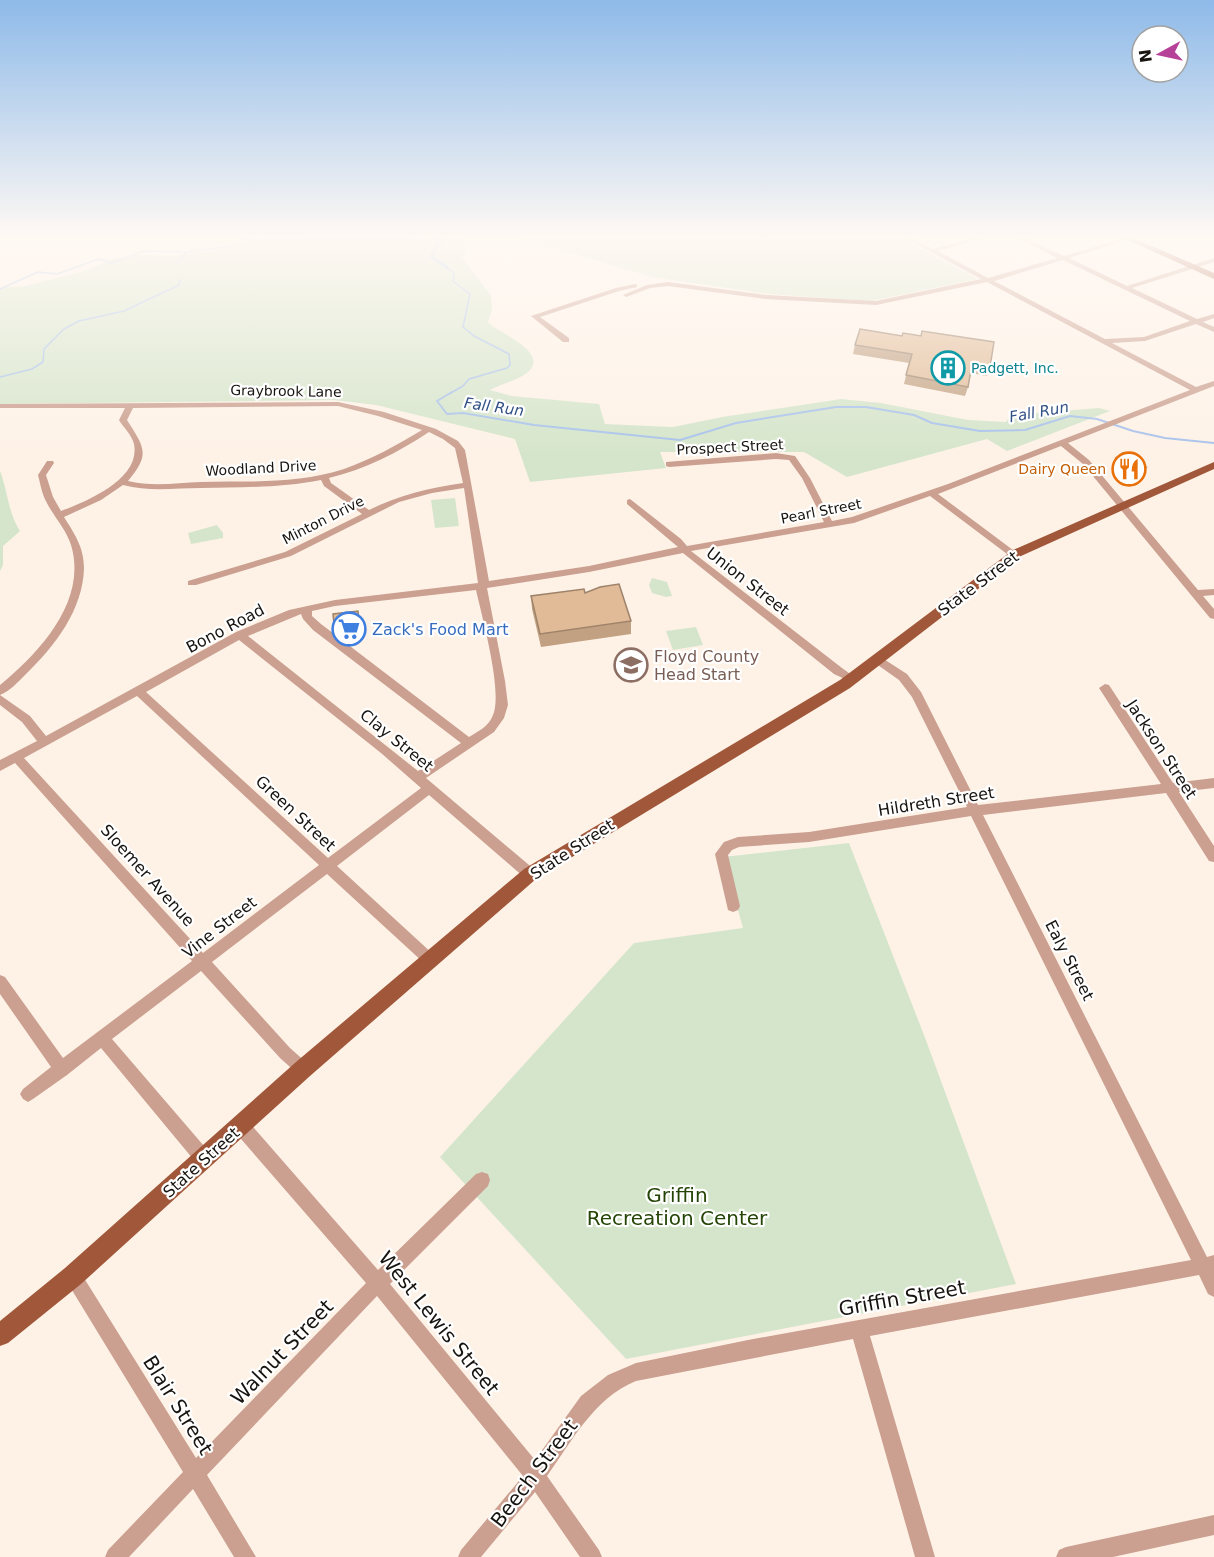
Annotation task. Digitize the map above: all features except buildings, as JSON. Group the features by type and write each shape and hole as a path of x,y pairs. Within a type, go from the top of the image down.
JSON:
{"main road":[{"name":"State Street","path":"0,1333 73,1276 303,1069 530,874 852,678 879,660 1014,555 1214,465"}],"street":[{"path":"555,310 535,316 566,340"},
{"path":"1044,310 1196,390"},
{"path":"1172,310 1214,330"},
{"path":"1103,341 1145,339 1214,316"},
{"name":"Pearl Street","path":"485,584 592,569 683,549 863,518 1214,383"},
{"name":"Graybrook Lane","path":"0,406 338,404 373,411 444,436 459,447 485,584 481,590 500,681 502,705 498,718 490,729 418,777"},
{"path":"60,515 96,499 121,482 131,471 138,450 136,440 123,420 130,405"},
{"name":"Woodland Drive","path":"121,482 134,485 205,485 298,482 325,478 374,460 427,430"},
{"path":"1062,443 1079,455 1214,616"},
{"name":"Prospect Street","path":"669,464 776,456 792,458 806,478 830,525"},
{"path":"0,691 41,652 56,632 75,594 79,576 78,554 69,530 48,497 42,478 43,471 50,463"},
{"path":"325,478 327,484 367,513"},
{"name":"Minton Drive","path":"192,583 288,554 367,513 410,495 467,485"},
{"path":"931,493 1014,555"},
{"name":"Union Street","path":"630,502 678,541 683,549 838,671 852,678"},
{"name":"Bono Road","path":"0,766 240,636 286,614 306,608 485,584"},
{"path":"1195,594 1214,592"},
{"path":"306,608 307,616 317,627 469,743"},
{"name":"Clay Street","path":"240,636 418,777 530,874"},
{"name":"Ealy Street","path":"879,660 903,677 917,695 1208,1265 1214,1288"},
{"name":"Jackson Street","path":"1105,688 1214,857"},
{"name":"Green Street","path":"139,692 429,959"},
{"path":"0,699 26,719 45,742"},
{"name":"Sloemer Avenue","path":"16,758 285,1053 303,1069"},
{"name":"Hildreth Street","path":"733,906 721,858 723,851 732,844 809,837 975,811 1214,783"},
{"name":"Vine Street","path":"28,1094 430,788"},
{"path":"0,982 62,1070"},
{"path":"103,1039 204,1159"},
{"name":"West Lewis Street","path":"241,1126 378,1283 535,1476 592,1557"},
{"name":"Walnut Street","path":"115,1557 378,1283 482,1180"},
{"name":"Griffin Street","path":"602,1390 614,1381 636,1372 1208,1265"},
{"name":"Blair Street","path":"73,1276 246,1557"},
{"path":"859,1329 925,1557"},
{"name":"Beech Street","path":"468,1557 535,1476 568,1427 602,1390"},
{"path":"1066,1557 1214,1525"}],"green space":[{"path":"0,310 492,310 488,322 528,350 533,357 533,365 520,378 490,390 512,396 599,404 605,424 673,427 722,417 841,399 881,403 968,420 1006,422 1011,415 1099,408 1110,411 1007,451 987,439 847,477 804,452 660,452 666,468 530,482 515,439 376,405 334,400 0,404"},
{"path":"0,471 13,517 20,531 3,546 3,565 0,571"},
{"path":"455,498 459,526 435,528 431,500"},
{"path":"217,525 223,533 223,538 191,544 188,533"},
{"path":"652,578 667,582 672,596 666,597 652,593 649,585"},
{"path":"696,627 703,645 673,650 666,631"},
{"name":"Griffin Recreation Center","path":"849,843 924,1035 1016,1284 626,1359 440,1157 634,943 743,928 723,857"}],"waterway":[{"path":"0,377 32,369 43,362 44,349 64,329 79,321 127,310"},
{"name":"Fall Run","path":"449,394 463,386 469,379 507,368 510,365 509,354 474,336 463,327 467,310"},
{"name":"Fall Run","path":"452,392 437,401 447,414 463,413 534,425 680,440 736,423 836,407 866,407 914,415 932,423 980,431 1025,430 1070,416 1097,419 1133,431 1165,438 1214,443"}],"place":[{"name":"Padgett, Inc.","path":"948,368"},
{"name":"Dairy Queen","path":"1129,469"},
{"name":"Zack's Food Mart","path":"349,629"},
{"name":"Floyd County Head Start","path":"631,665"}]}
